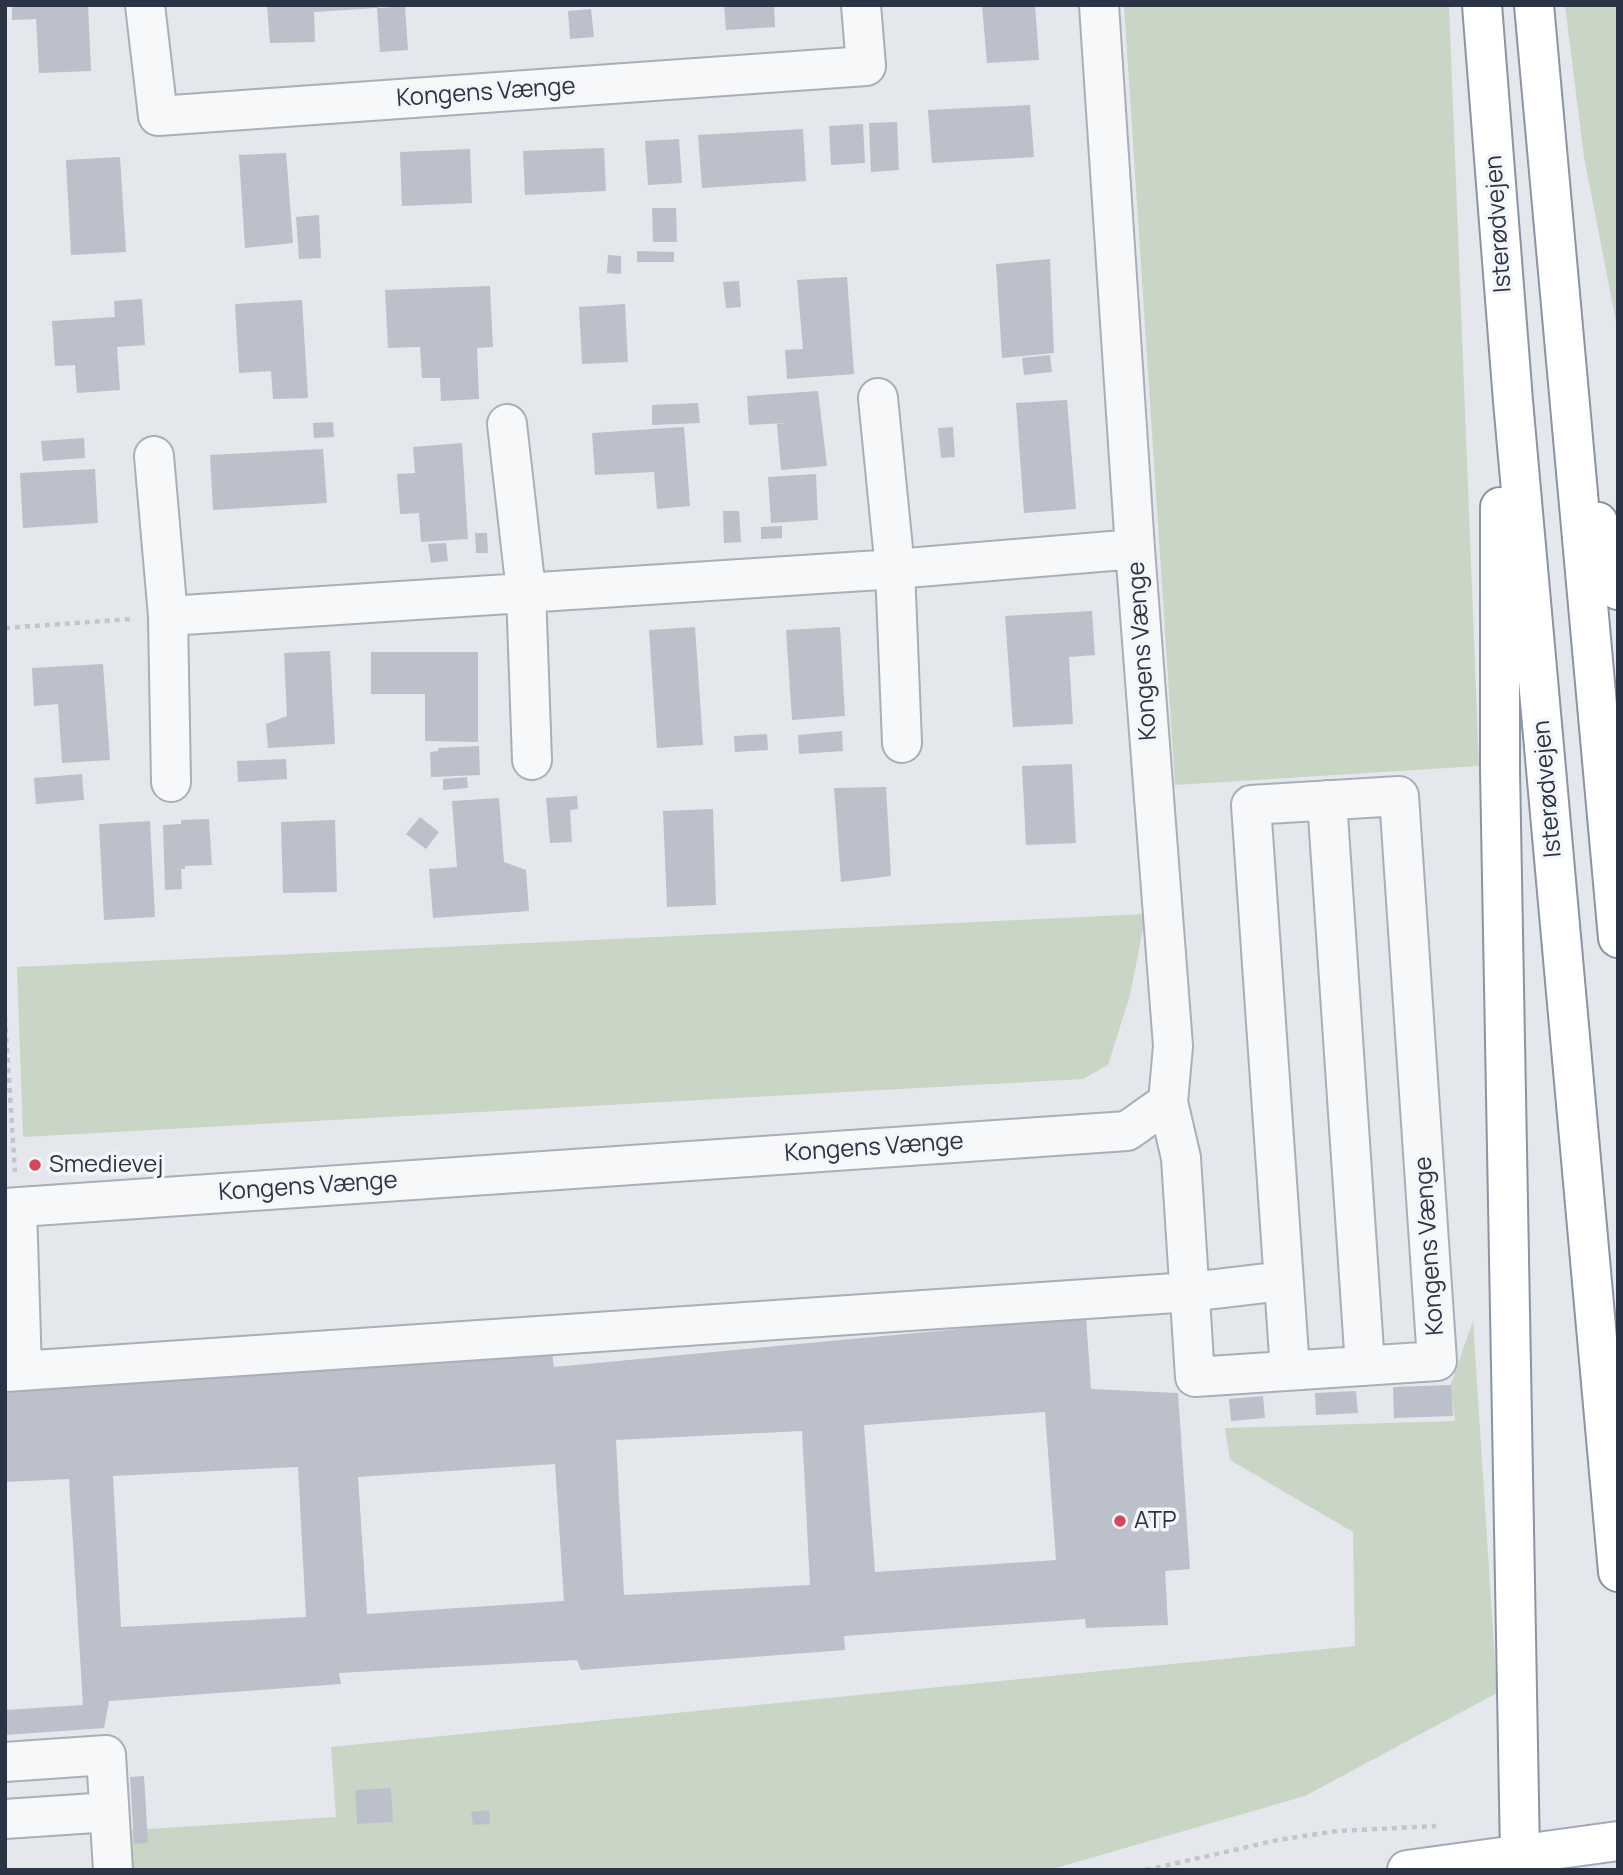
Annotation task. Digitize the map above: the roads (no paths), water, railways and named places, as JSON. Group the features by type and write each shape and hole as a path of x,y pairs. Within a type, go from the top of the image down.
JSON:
{"main road":[{"name":"Isterødvejen","path":"1482,5 1513,401 1618,1572"},
{"path":"1534,5 1618,938"},
{"path":"1513,401 1500,493 1500,770 1530,1858"},
{"path":"1573,435 1618,590"},
{"path":"1407,1870 1530,1858 1618,1841"}],"street":[{"name":"Kongens Vænge","path":"145,5 158,116 866,66 861,5"},
{"name":"Kongens Vænge","path":"1099,5 1135,549 1173,1046 1168,1102 1127,1131 11,1208 14,1372 1190,1293 1195,1377 1437,1361 1399,796 1251,805 1290,1370"},
{"path":"878,398 895,569 902,743"},
{"path":"507,424 526,592 532,760"},
{"path":"154,456 168,616 171,782"},
{"name":"Kongens Vænge","path":"168,616 895,569 1135,549"},
{"path":"1327,800 1365,1366"},
{"path":"1168,1102 1181,1158 1190,1293 1283,1281"},
{"path":"5,1762 106,1755 113,1870"},
{"path":"5,1819 109,1812"}],"place":[{"name":"Smedievej","path":"35,1165"},
{"name":"ATP","path":"1120,1521"}]}
